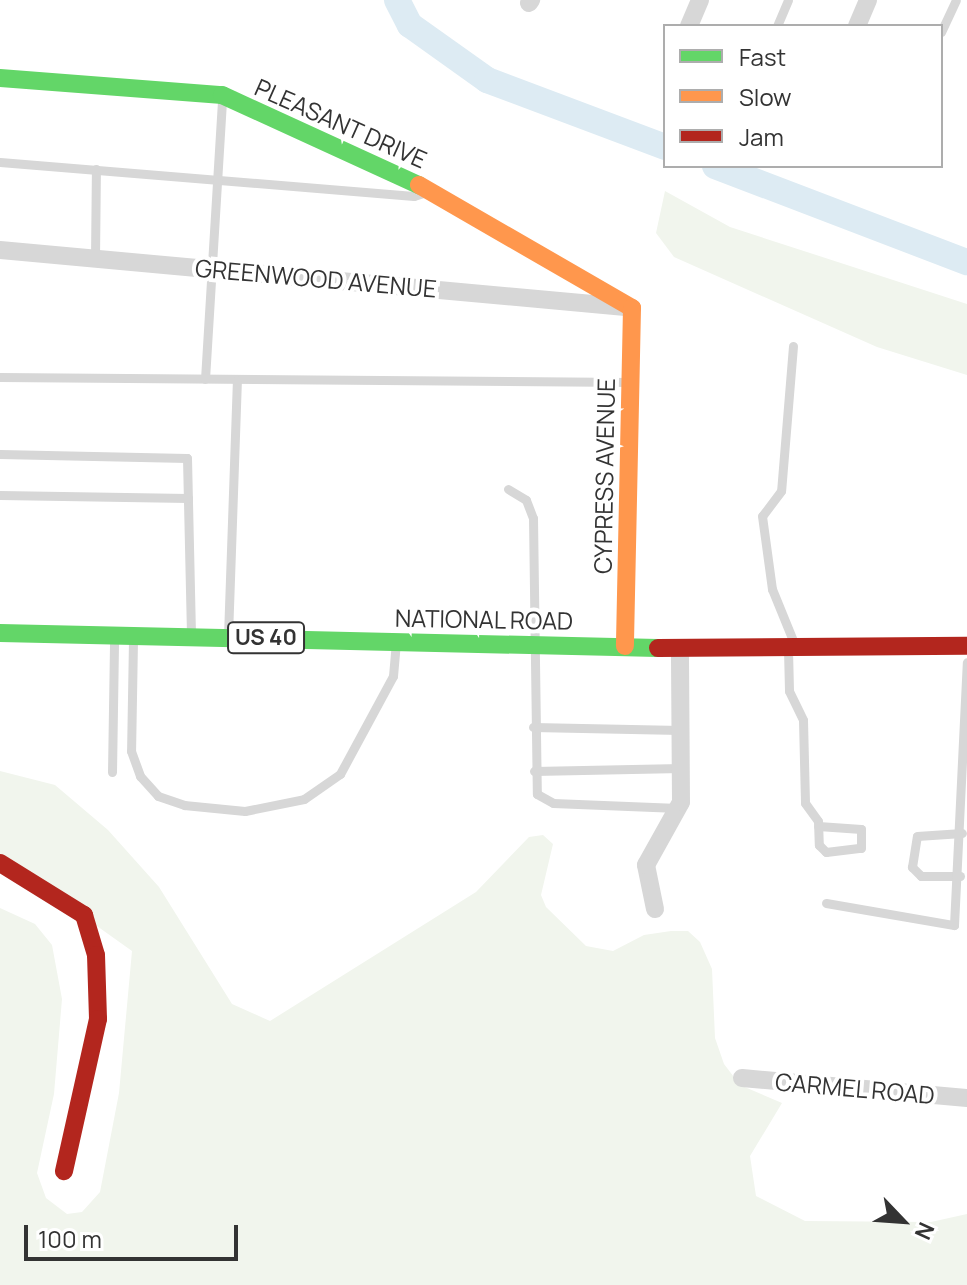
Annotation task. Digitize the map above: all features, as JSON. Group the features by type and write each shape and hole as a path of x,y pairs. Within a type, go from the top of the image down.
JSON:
{"street":[{"path":"690,24 700,0"},
{"path":"858,24 868,0"},
{"name":"PLEASANT DRIVE","path":"0,78 222,95 430,190 515,233 632,308"},
{"name":"GREENWOOD AVENUE","path":"0,250 632,308"},
{"name":"CYPRESS AVENUE","path":"625,646 632,308"},
{"name":"NATIONAL ROAD","path":"1,636 191,636 680,648 967,646"},
{"path":"655,909 646,865 678,808 681,768 680,648"},
{"path":"0,863 84,915 96,955 98,1019 64,1171"},
{"name":"CARMEL ROAD","path":"742,1078 967,1098"}],"lane":[{"path":"778,24 788,0"},
{"path":"943,28 956,0"},
{"path":"205,379 222,95"},
{"path":"0,162 414,196 430,190"},
{"path":"95,258 96,169"},
{"path":"793,346 781,491 762,516 772,589 792,646 789,691 803,720 805,803 818,826 826,852 861,848 861,829 818,826"},
{"path":"0,377 630,382"},
{"path":"228,637 237,380"},
{"path":"0,454 187,458 191,636"},
{"path":"508,489 526,500 533,518 534,771 545,802 678,808"},
{"path":"0,495 188,498"},
{"path":"123,635 131,751 140,776 158,796 184,805 245,811 304,799 340,774 393,676 396,640"},
{"path":"112,772 123,635"},
{"path":"826,903 949,928 954,925 960,876 967,662"},
{"path":"533,727 680,730"},
{"path":"534,771 681,768"},
{"path":"960,876 921,876 912,867 917,836 962,833"}],"shaded area":[{"path":"665,191 730,227 967,304 967,375 877,347 674,257 656,233"},
{"path":"0,771 55,785 108,830 159,887 232,1004 270,1021 476,892 529,837 543,835 553,844 541,895 546,907 586,946 613,951 644,935 671,931 688,931 700,942 712,969 715,1038 724,1064 740,1085 782,1103 750,1156 756,1196 805,1221 931,1222 967,1214 967,1285 0,1285 0,908 35,924 52,945 62,999 54,1094 37,1173 46,1198 67,1214 82,1212 100,1192 119,1093 132,951 0,857"}],"waterway":[{"path":"397,0 410,25 487,80 663,146"},
{"path":"720,168 967,262"}],"traffic: fast":[{"path":"0,78 222,95 419,185"},
{"path":"0,633 658,648"}],"traffic: slow":[{"path":"419,185 632,308 625,646"}],"traffic: jam":[{"path":"658,648 967,646"},
{"path":"0,863 84,915 96,955 98,1019 64,1171"}]}
